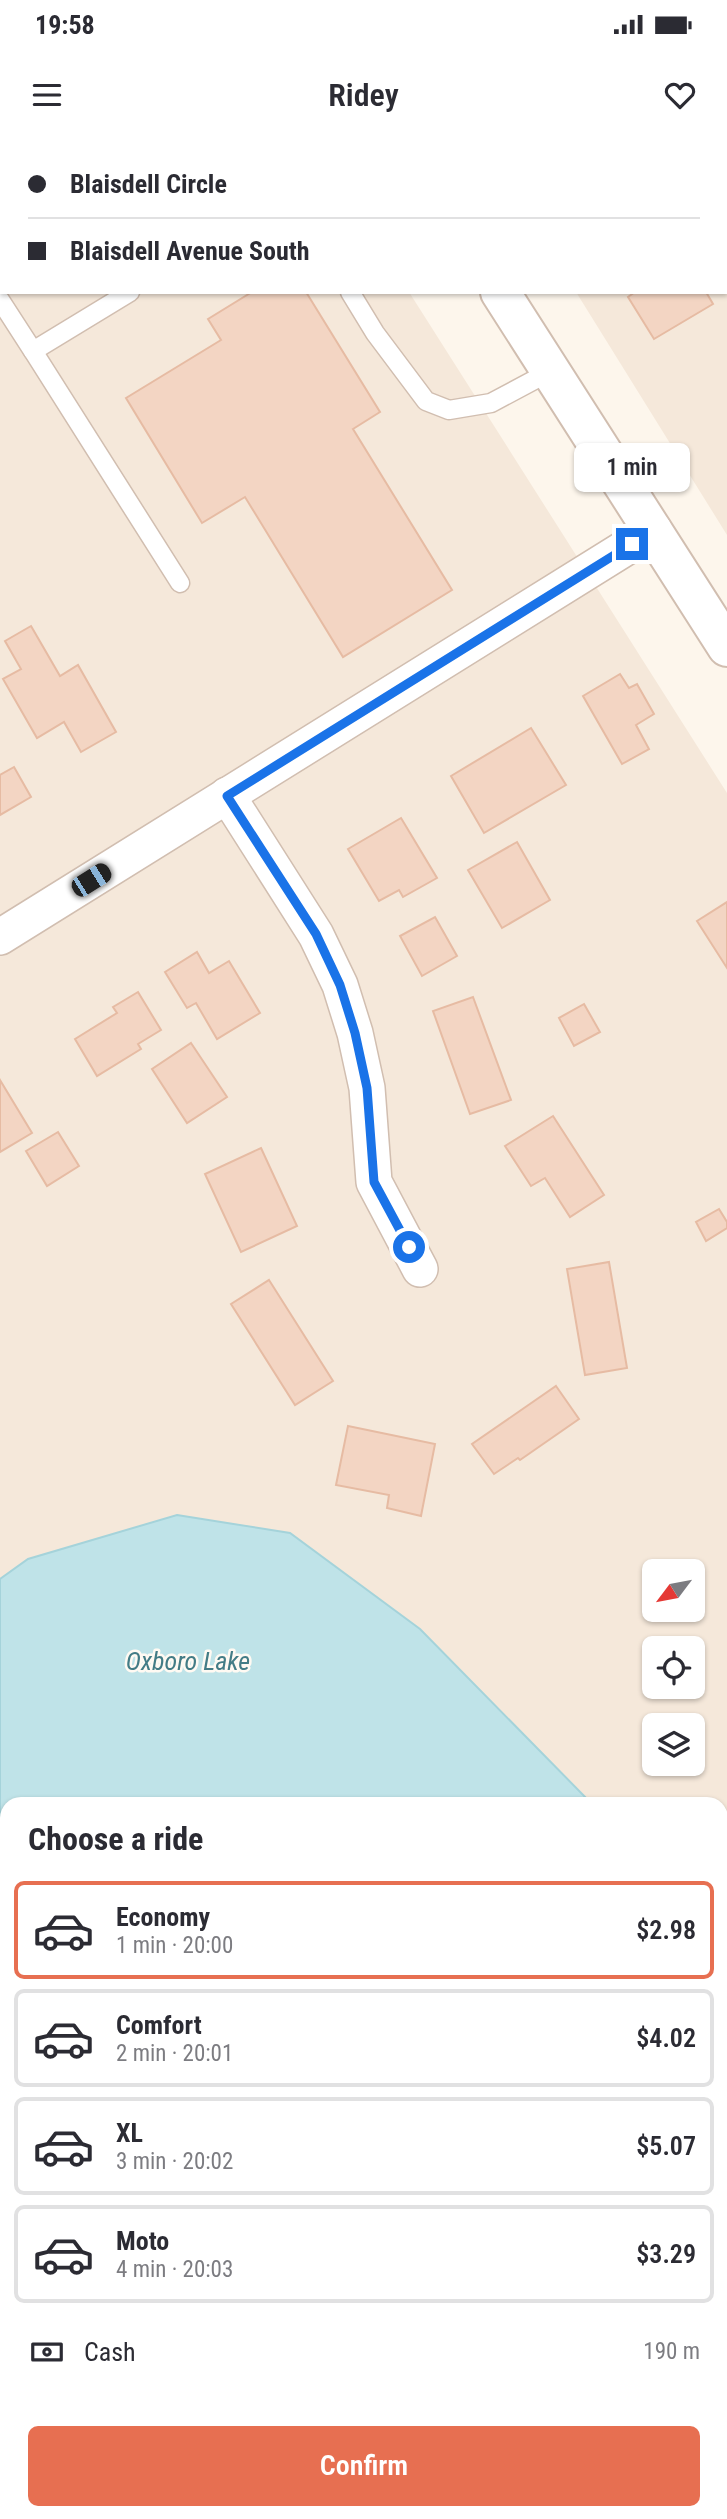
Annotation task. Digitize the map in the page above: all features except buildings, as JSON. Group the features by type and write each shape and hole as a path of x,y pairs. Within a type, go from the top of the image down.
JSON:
{"street":[{"path":"501,294 727,647"},
{"path":"0,937 654,530"},
{"path":"227,796 316,934 340,985 355,1033 367,1088 374,1182 420,1269"}],"lane":[{"path":"33,351 127,294"},
{"path":"351,294 375,333 426,401 449,410 491,403 551,371"},
{"path":"0,300 180,583"}],"shaded area":[{"path":"0,294 410,294 727,793 727,1797 0,1797"},
{"path":"577,294 727,294 727,535"}],"water":[{"name":"Oxboro Lake","path":"177,1515 290,1533 420,1629 585,1797 0,1797 0,1579 28,1559"}],"route":[{"path":"409,1247 374,1182 367,1088 355,1033 340,985 316,934 227,796 632,544"}]}
